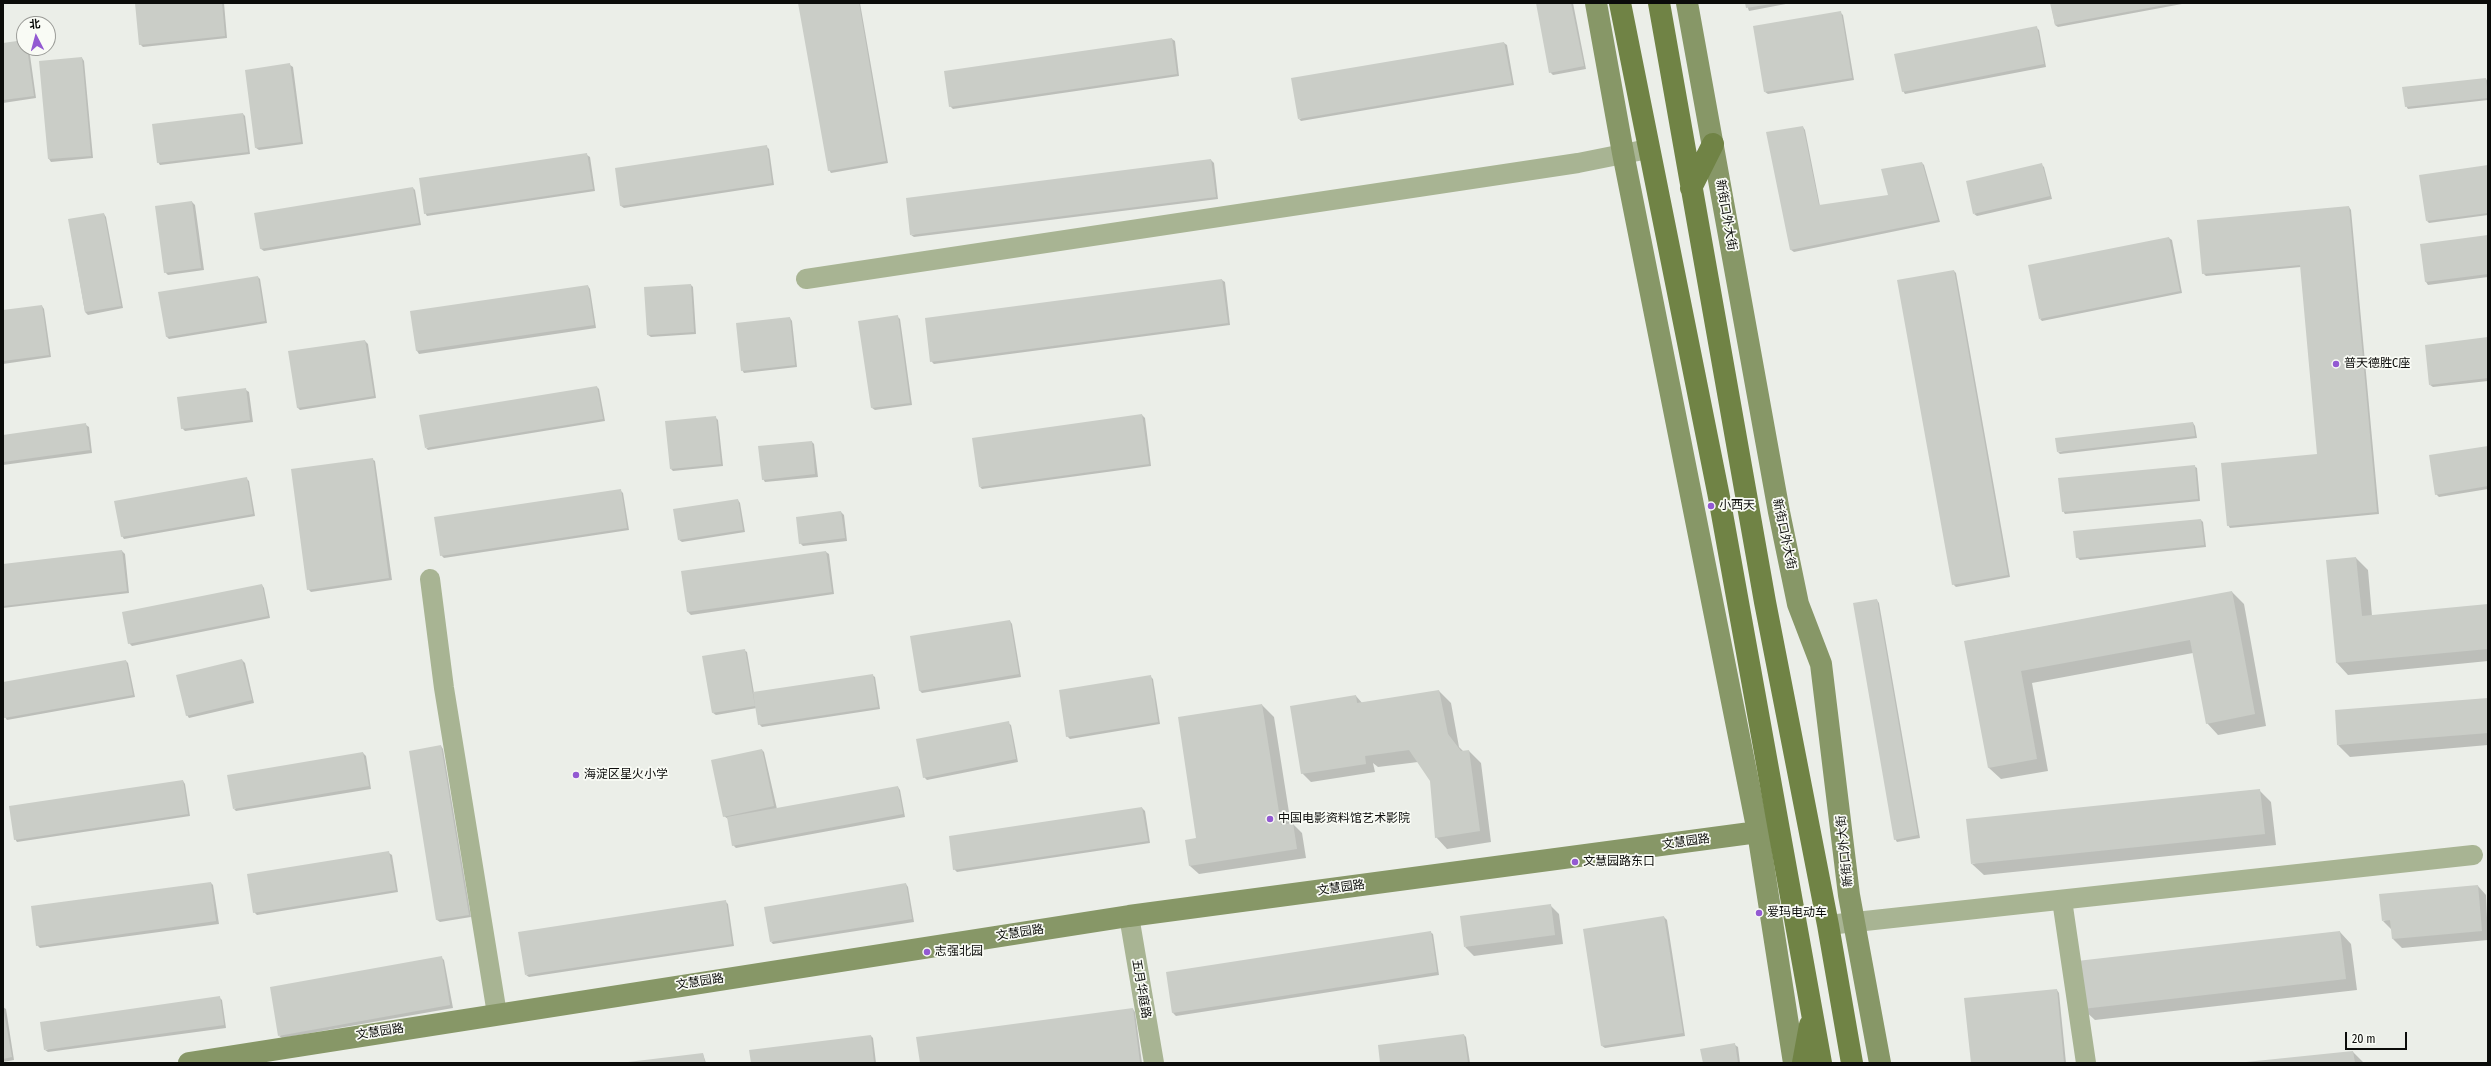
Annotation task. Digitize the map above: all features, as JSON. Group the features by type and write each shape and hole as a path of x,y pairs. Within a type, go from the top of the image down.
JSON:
{"main road":[{"path":"1620,3 1648,149 1719,497 1821,1063"},
{"path":"1658,3 1765,602 1828,925 1852,1063"},
{"path":"1691,188 1713,144"},
{"path":"1803,1063 1812,1008"}],"street":[{"path":"1596,3 1623,153 1758,832 1794,1063"},
{"name":"新街口外大街","path":"1687,3 1778,512 1798,604 1821,664 1840,803 1842,843 1854,922 1880,1063"},
{"path":"806,279 1578,163 1648,149"},
{"path":"430,579 444,688 496,1014"},
{"name":"文慧园路","path":"189,1063 268,1057 496,1014 1128,916 1758,832"},
{"path":"1828,925 2474,855"},
{"path":"2062,900 2086,1063"},
{"name":"五月华庭路","path":"1128,916 1154,1063"}],"building":[{"path":"135,3 222,3 225,36 139,45"},
{"path":"798,3 859,3 886,161 828,171"},
{"path":"1536,3 1571,3 1584,66 1549,73"},
{"path":"1745,3 1771,3 1771,4 1746,8"},
{"path":"2050,3 2170,3 2170,4 2055,25"},
{"path":"1841,11 1852,78 1764,92 1753,26"},
{"path":"2037,26 2044,64 1902,92 1894,54"},
{"path":"1172,38 1177,74 949,107 944,71"},
{"path":"16,41 16,56 28,56 34,96 3,100 3,43"},
{"path":"1504,42 1512,83 1298,119 1291,78"},
{"path":"82,57 91,156 48,159 39,61"},
{"path":"290,63 301,142 255,148 245,70"},
{"path":"2486,78 2488,98 2405,107 2402,87"},
{"path":"243,113 248,152 157,163 152,124"},
{"path":"1803,126 1819,205 1888,195 1881,169 1922,162 1938,220 1790,250 1766,132"},
{"path":"767,145 772,183 620,206 615,168"},
{"path":"587,153 593,189 424,214 419,178"},
{"path":"1211,159 1216,197 910,235 906,198"},
{"path":"2042,163 2050,196 1973,214 1966,181"},
{"path":"2488,165 2488,213 2426,221 2419,175"},
{"path":"413,187 419,223 260,249 254,213"},
{"path":"192,201 201,268 164,273 155,206"},
{"name":"普天德胜C座","path":"2349,206 2377,512 2227,526 2221,463 2317,454 2300,265 2202,274 2197,220"},
{"path":"104,213 121,306 85,312 68,219"},
{"path":"2488,235 2488,274 2425,282 2420,244"},
{"path":"2169,237 2180,291 2039,319 2028,265"},
{"path":"1954,270 2008,575 1952,585 1897,280"},
{"path":"258,276 265,321 166,337 158,292"},
{"path":"1222,279 1228,323 930,362 925,318"},
{"path":"691,284 694,332 647,335 644,287"},
{"path":"588,285 594,325 416,351 410,311"},
{"path":"42,305 49,355 3,361 3,310"},
{"path":"898,315 910,403 871,408 858,321"},
{"path":"790,317 795,365 741,371 736,323"},
{"path":"2488,337 2488,378 2429,385 2425,345"},
{"path":"365,340 374,396 297,408 288,351"},
{"path":"597,386 603,419 425,448 419,415"},
{"path":"246,388 250,420 181,429 177,397"},
{"path":"1142,414 1149,464 979,487 972,438"},
{"path":"716,416 721,464 670,469 665,421"},
{"path":"2193,422 2195,436 2057,452 2055,438"},
{"path":"86,423 90,450 3,462 3,435"},
{"path":"812,441 815,474 762,480 758,446"},
{"path":"2488,446 2488,486 2435,495 2429,455"},
{"path":"373,458 389,578 307,590 291,469"},
{"path":"2195,465 2198,499 2062,512 2058,478"},
{"path":"247,477 253,514 121,537 114,501"},
{"path":"621,489 627,528 440,556 434,517"},
{"path":"738,499 743,530 678,540 673,509"},
{"path":"841,511 845,538 799,544 796,517"},
{"path":"2201,519 2204,545 2076,558 2073,531"},
{"path":"122,550 127,591 3,606 3,564"},
{"path":"826,551 832,592 687,612 681,571"},
{"path":"2356,557 2362,616 2488,604 2488,649 2336,663 2326,560"},
{"path":"262,584 268,616 128,644 122,612"},
{"path":"2232,591 2255,714 2206,724 2190,640 2021,671 2037,759 1988,768 1964,641"},
{"path":"1877,599 1918,835 1894,840 1853,603"},
{"path":"1010,620 1019,674 919,691 910,636"},
{"path":"745,649 755,706 712,713 702,656"},
{"path":"242,659 252,700 186,716 176,675"},
{"path":"126,660 133,695 4,718 3,682"},
{"path":"873,674 878,707 758,725 753,692"},
{"path":"1151,675 1158,722 1066,737 1059,690"},
{"path":"1439,690 1448,734 1461,751 1469,750 1480,831 1435,838 1430,781 1409,750 1365,756 1366,764 1301,774 1290,706 1356,695 1357,703"},
{"path":"2488,698 2488,733 2337,745 2335,710"},
{"path":"1262,704 1281,825 1293,823 1297,849 1189,866 1185,840 1196,838 1178,717"},
{"path":"1009,721 1016,759 923,778 916,739"},
{"path":"441,745 469,915 436,920 409,751"},
{"path":"762,749 774,806 723,817 711,760"},
{"path":"363,752 369,786 233,809 227,775"},
{"path":"183,780 188,814 14,840 9,806"},
{"path":"898,786 903,814 732,846 727,817"},
{"path":"2260,789 2265,834 1971,864 1966,819"},
{"path":"1142,807 1148,841 953,870 949,836"},
{"path":"389,851 396,890 253,913 247,874"},
{"path":"211,882 216,921 36,946 31,906"},
{"path":"906,883 912,919 770,942 764,907"},
{"path":"2478,885 2482,931 2392,939 2390,920 2382,921 2379,894"},
{"path":"726,900 732,944 525,975 518,932"},
{"path":"1551,904 1555,935 1464,947 1460,916"},
{"path":"1664,916 1683,1033 1601,1046 1583,929"},
{"path":"1431,931 1437,972 1172,1013 1166,972"},
{"path":"2340,931 2346,979 2082,1009 2077,961"},
{"path":"442,956 450,1005 278,1036 270,987"},
{"path":"2057,989 2064,1063 1971,1063 1964,998"},
{"path":"220,996 224,1025 44,1050 40,1022"},
{"path":"3,1007 12,1057 3,1059"},
{"path":"1133,1008 1140,1063 920,1063 916,1037"},
{"path":"1464,1034 1468,1063 1380,1063 1378,1045"},
{"path":"871,1035 874,1063 751,1063 749,1050"},
{"path":"1735,1043 1738,1063 1703,1063 1700,1049"},
{"path":"2353,1051 2355,1063 2246,1063 2246,1062"},
{"path":"703,1053 705,1063 628,1063 628,1062"}],"place":[{"name":"普天德胜C座","path":"2336,364"},
{"name":"小西天","path":"1711,506"},
{"name":"海淀区星火小学","path":"576,775"},
{"name":"中国电影资料馆艺术影院","path":"1270,819"},
{"name":"文慧园路东口","path":"1575,862"},
{"name":"爱玛电动车","path":"1759,913"},
{"name":"志强北园","path":"927,952"}]}
